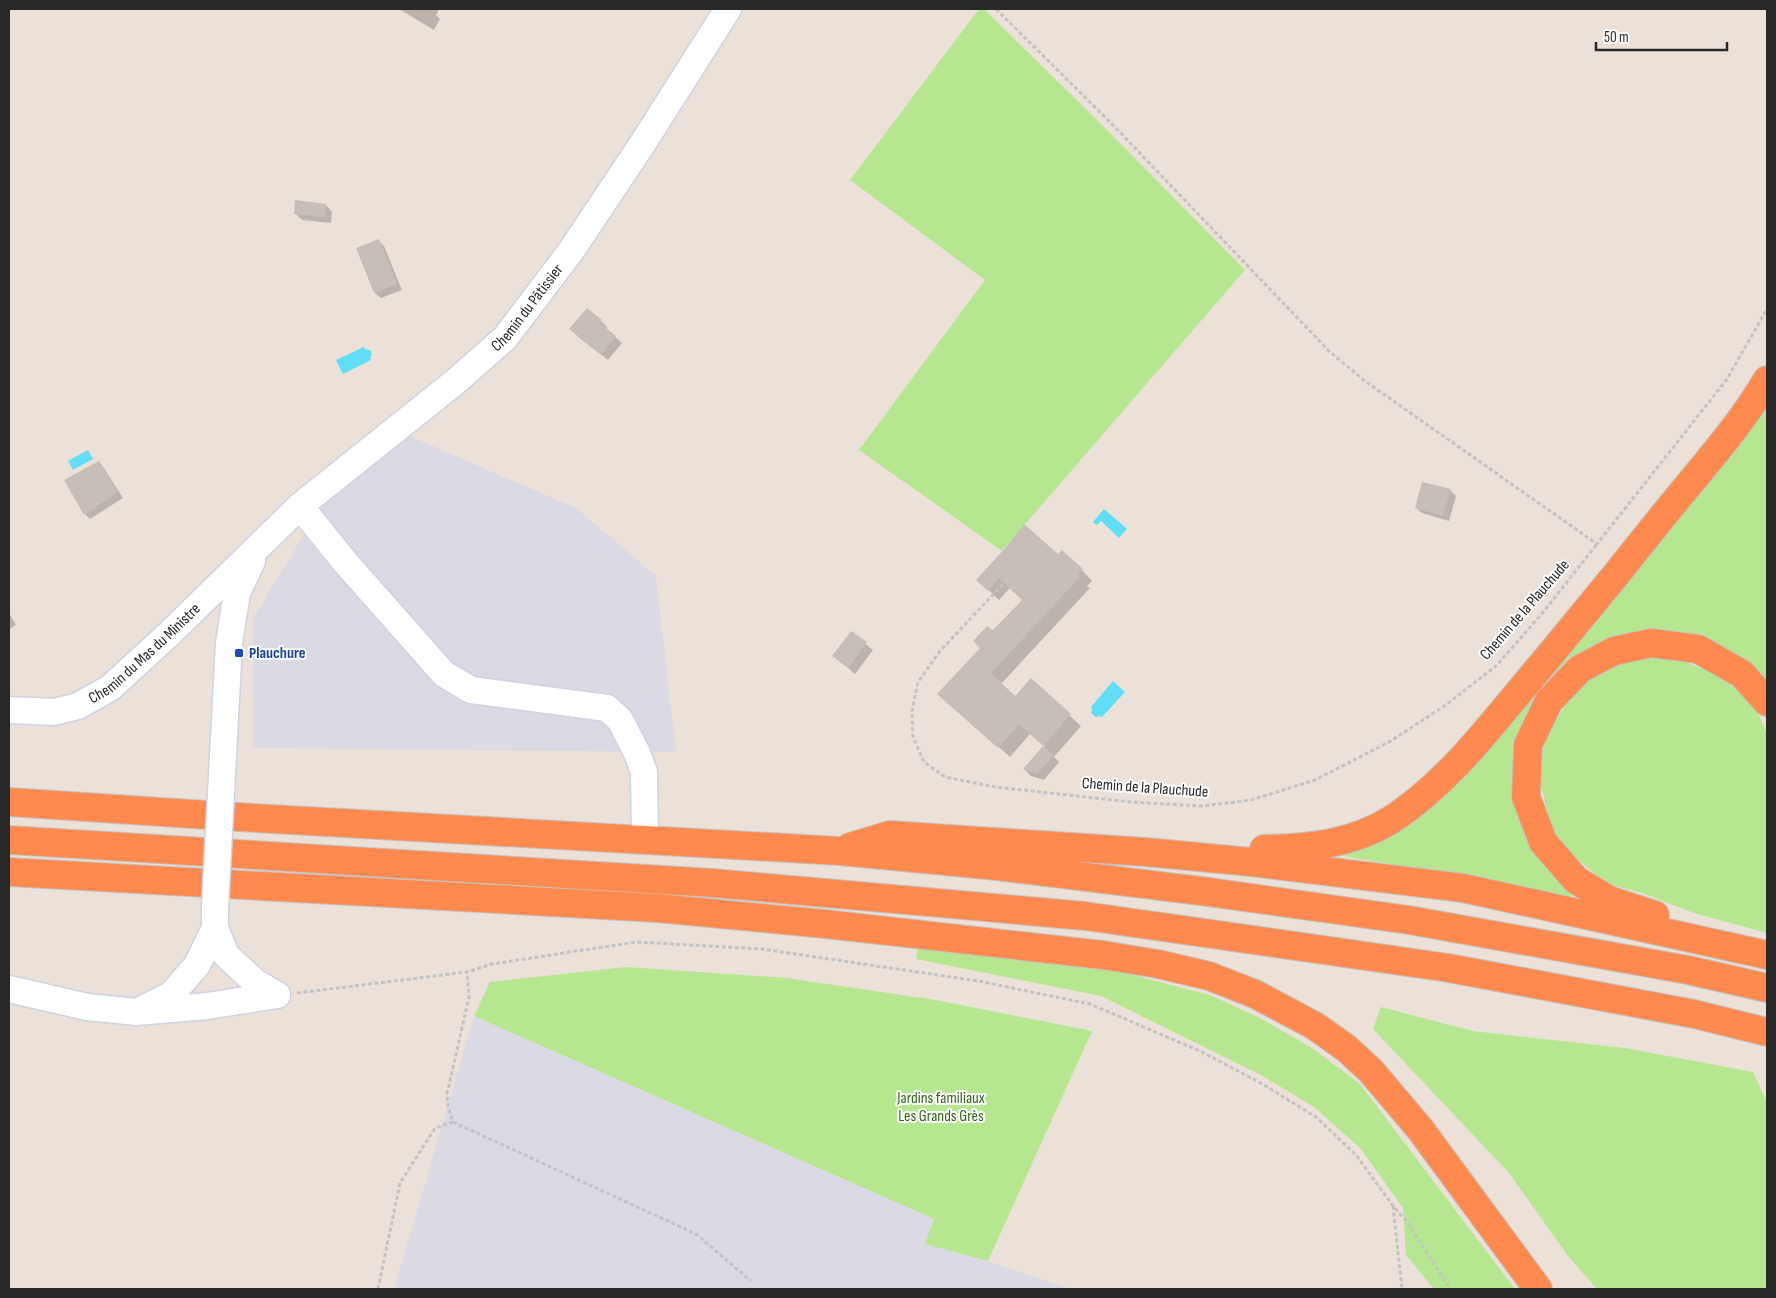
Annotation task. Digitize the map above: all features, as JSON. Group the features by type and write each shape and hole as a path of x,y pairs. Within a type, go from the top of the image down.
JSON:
{"highway":[{"path":"1146,852 1182,846 1263,849 1306,848 1337,843 1367,832 1412,806 1460,762 1562,640 1731,434 1767,380"},
{"path":"1731,947 1706,929 1609,900 1576,880 1543,842 1526,797 1528,745 1549,701 1580,669 1614,650 1651,643 1698,650 1742,674 1767,702"},
{"path":"9,802 840,851 1006,867 1201,891 1409,920 1688,970 1767,988"},
{"path":"840,851 890,835 1146,852 1260,863 1462,888 1767,955"},
{"path":"9,840 713,883 1085,916 1449,968 1694,1014 1767,1032"},
{"path":"9,872 657,908 1076,951 1158,964 1209,976 1255,994 1315,1026 1346,1048 1371,1071 1420,1128 1538,1289"}],"street":[{"name":"Chemin du Pâtissier","path":"259,547 300,506 455,382 506,338 571,251 643,143 728,9"},
{"path":"300,506 345,562 444,674 471,690 607,708 620,720 644,772 644,840"},
{"path":"137,1012 171,995 197,965 215,917 229,644 237,593 259,547"},
{"name":"Chemin du Mas du Ministre","path":"9,710 54,712 78,706 110,688 259,547"},
{"path":"215,917 226,955 254,982 277,995"},
{"path":"9,989 87,1007 137,1012 208,1006 277,995"}],"path":[{"path":"996,9 1113,125 1330,352 1365,381 1597,544"},
{"name":"Chemin de la Plauchude","path":"1016,570 940,651 918,682 912,710 913,738 924,762 945,777 996,787 1131,802 1201,806 1251,800 1315,780 1389,742 1446,705 1497,665 1545,610 1726,379 1767,310"},
{"path":"277,995 467,972 492,964 636,942 762,949 978,981 1090,1004 1200,1051 1259,1082 1316,1117 1356,1155 1393,1206 1408,1223 1450,1289"},
{"path":"453,1122 448,1107 447,1094 469,997 467,972"},
{"path":"378,1289 400,1183 435,1128 453,1122 696,1234 751,1281"},
{"path":"1393,1206 1402,1289"}],"shaded area":[{"path":"402,433 576,508 656,576 676,752 253,748 253,619 329,493"},
{"path":"474,1016 934,1219 926,1244 988,1261 1071,1289 394,1289"}],"green space":[{"path":"979,9 984,9 1245,270 1002,551 859,450 985,280 850,180"},
{"path":"1767,392 1767,689 1721,648 1593,650 1514,763 1571,887 1571,897 1338,855 1377,842"},
{"path":"1662,658 1685,662 1710,672 1734,687 1756,708 1767,734 1767,933 1694,913 1642,893 1608,884 1567,851 1550,825 1541,785 1539,750 1567,702 1605,668 1634,659"},
{"path":"918,948 1113,970 1210,995 1258,1017 1312,1048 1360,1084 1515,1289 1434,1289 1406,1255 1403,1208 1360,1148 1314,1107 1259,1074 1101,996 916,959"},
{"name":"Jardins familiaux Les Grands Grès","path":"626,967 787,978 936,1000 1092,1031 988,1261 925,1244 934,1219 474,1016 490,982"},
{"path":"1381,1007 1473,1031 1625,1048 1753,1072 1767,1103 1767,1289 1597,1289 1568,1256 1509,1173 1373,1029"}],"water":[{"path":"364,347 370,350 372,354 371,360 343,374 336,360"},
{"path":"88,450 93,459 73,470 68,461"},
{"path":"1104,509 1127,529 1119,538 1101,521 1097,525 1093,522"},
{"path":"1113,681 1125,692 1102,717 1096,717 1091,713 1091,707"}],"building":[{"path":"295,200 326,204 325,217 294,214"},
{"path":"379,239 397,284 374,293 356,248"},
{"path":"587,308 602,320 599,322 616,336 601,355 569,329"},
{"path":"99,461 118,492 84,515 64,480"},
{"path":"1422,482 1451,489 1443,516 1415,508"},
{"path":"1024,524 1058,554 1062,550 1083,569 1078,575 1080,577 991,673 1015,696 1031,678 1071,714 1043,746 1019,724 998,748 937,694 980,648 973,641 987,626 993,630 1022,600 999,578 988,591 976,580"},
{"path":"851,631 867,642 848,668 832,656"},
{"path":"1043,746 1054,755 1037,774 1023,769"}],"place":[{"name":"Plauchure","path":"239,653"}]}
